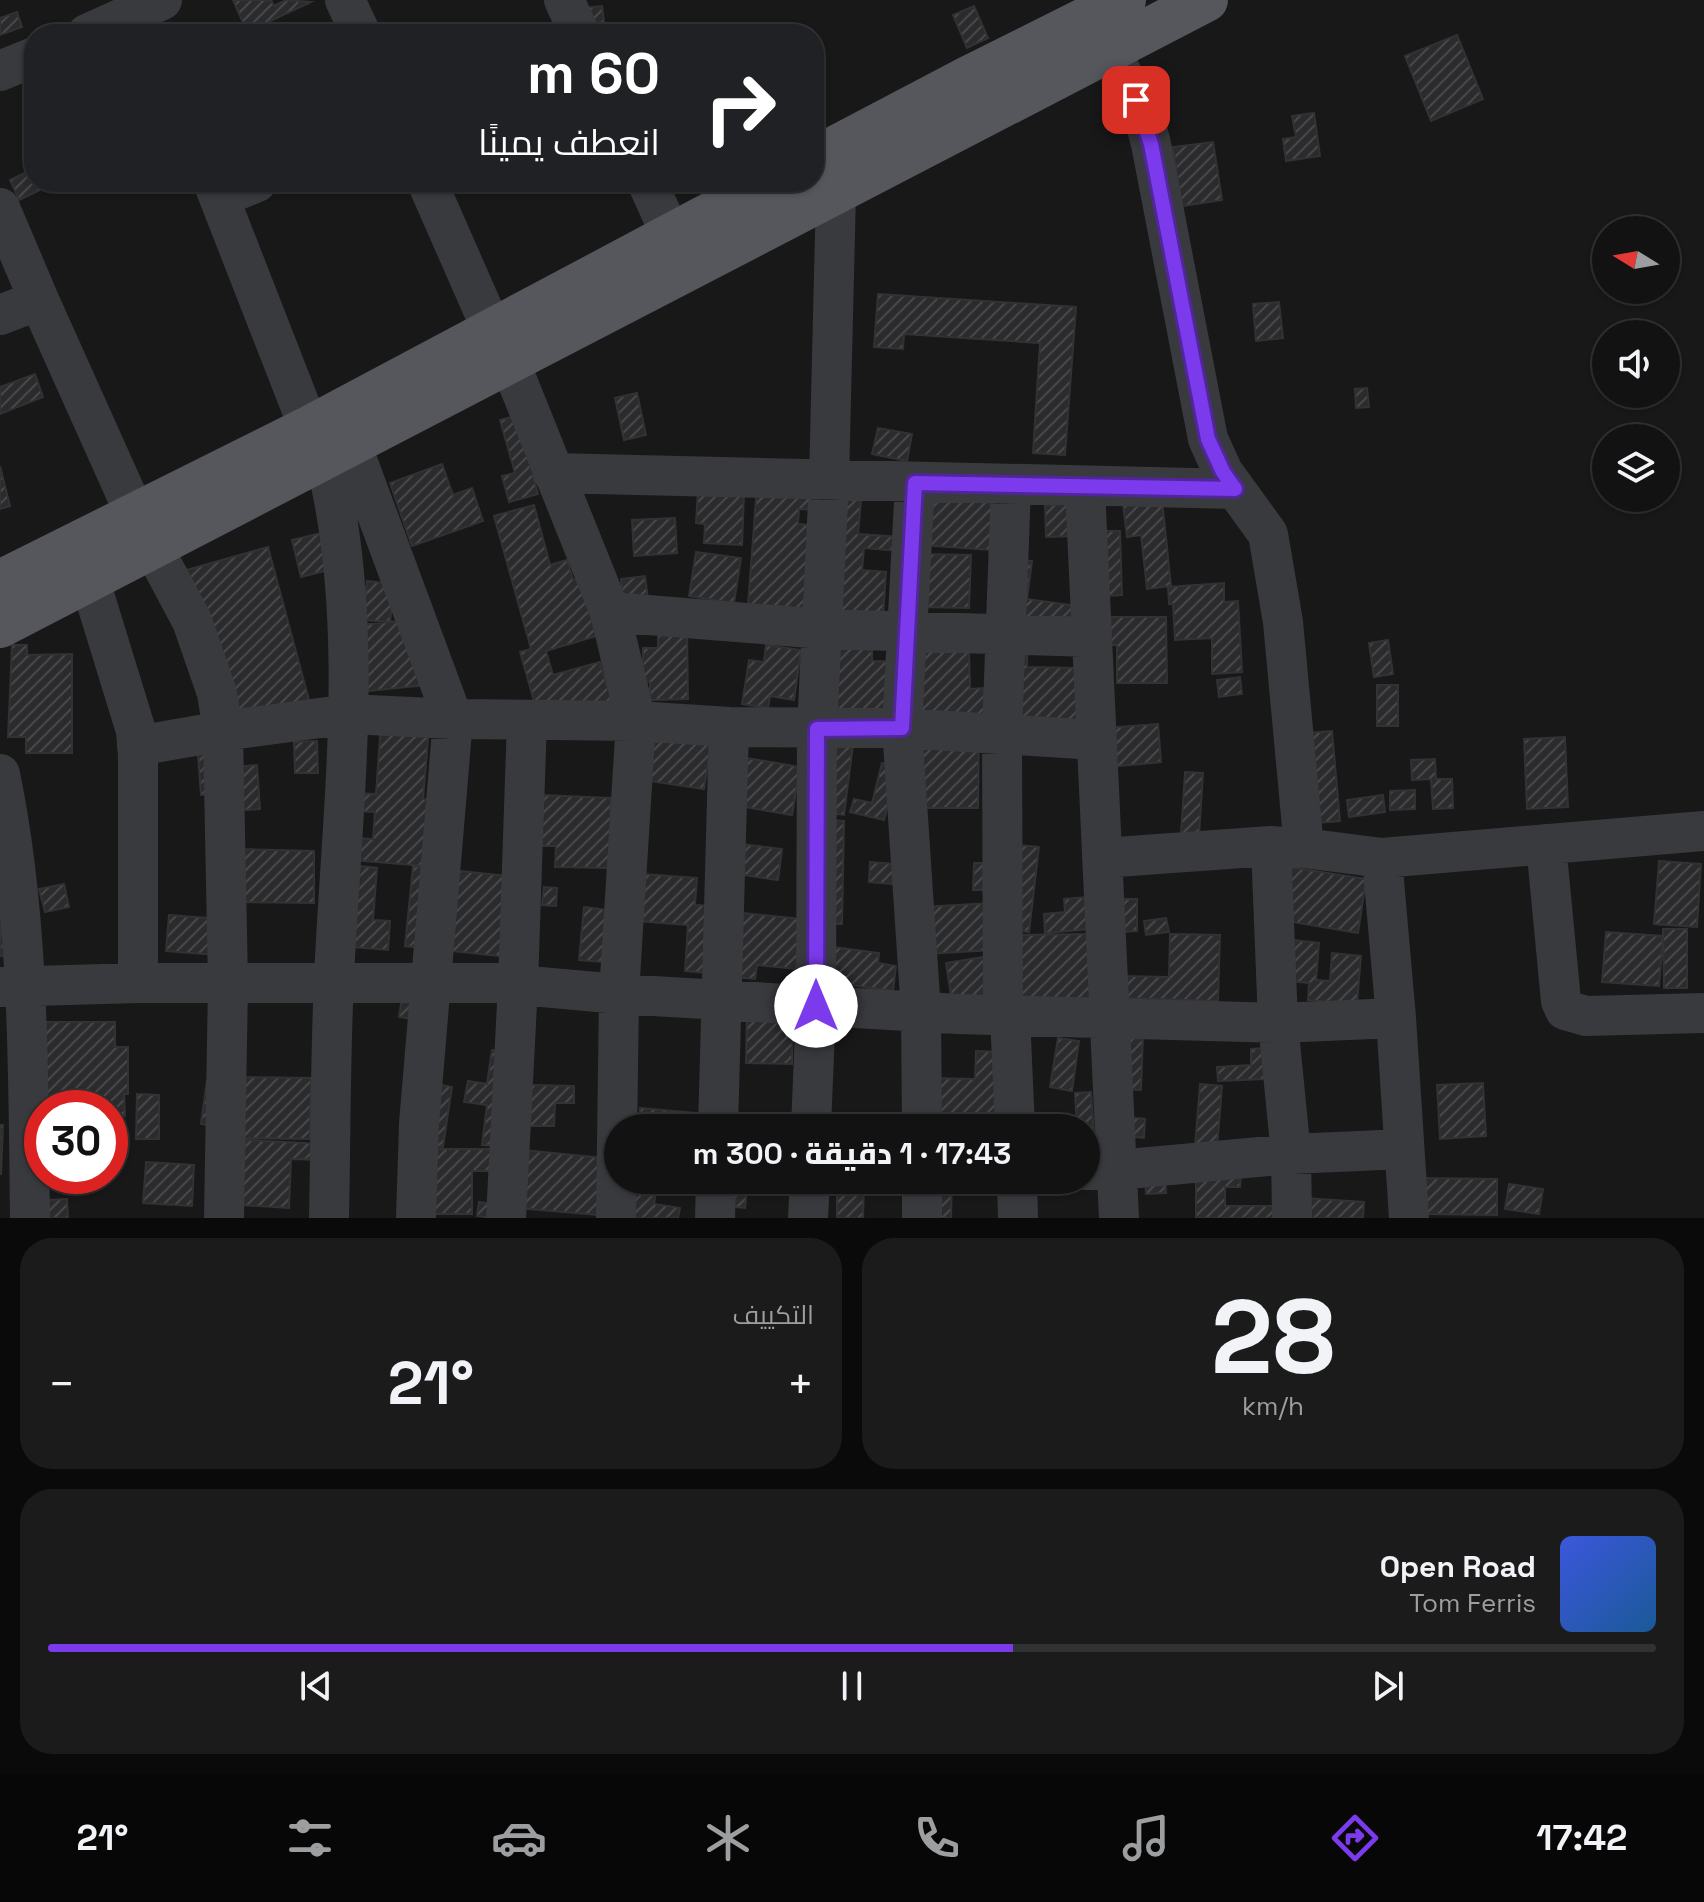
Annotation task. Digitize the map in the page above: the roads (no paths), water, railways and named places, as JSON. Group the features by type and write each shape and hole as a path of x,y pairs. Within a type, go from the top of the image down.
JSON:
{"main road":[{"path":"825,176 1108,22 1206,0"},
{"path":"501,346 671,235 752,192"},
{"path":"0,582 143,530 328,443 501,346 795,192"},
{"path":"0,626 89,578 143,530"}],"street":[{"path":"345,0 356,24"},
{"path":"564,0 575,24"},
{"path":"115,24 151,11"},
{"path":"1108,22 1143,114 1151,144 1208,439 1223,472 1268,534 1283,622 1288,847 1278,1023 1291,1154 1292,1218"},
{"path":"0,71 24,61"},
{"path":"812,1114 816,1006 817,729 829,481 825,176"},
{"path":"217,192 453,719 419,1124 416,1218"},
{"path":"432,192 501,346 610,612 636,721 619,994 616,1218"},
{"path":"652,192 671,235"},
{"path":"0,208 143,530 192,621 217,693 223,731 228,983 224,1218 258,1218"},
{"path":"0,315 39,300"},
{"path":"328,443 348,626 349,714 333,982 329,1218"},
{"path":"553,473 1085,488 1235,489"},
{"path":"915,483 902,728 921,1012 922,1114"},
{"path":"1011,486 1002,734 1007,1015 1014,1114"},
{"path":"1085,488 1109,1018 1101,1170 1119,1218"},
{"path":"89,578 136,731 138,983"},
{"path":"610,612 823,629 1092,637"},
{"path":"137,746 349,714 453,719 636,721 729,727 902,728 1096,740"},
{"path":"506,1218 527,720"},
{"path":"719,1114 729,727"},
{"path":"0,774 9,816 20,1199"},
{"path":"1102,858 1288,847 1382,858 1704,831"},
{"path":"1546,844 1561,1001 1565,1010 1586,1016 1704,1013"},
{"path":"1382,858 1409,1218"},
{"path":"13,986 432,982 518,984 619,994 921,1012 1278,1023 1396,1018"},
{"path":"1101,1170 1291,1154 1404,1149"},
{"path":"715,1218 716,1194"},
{"path":"808,1218 809,1194"},
{"path":"922,1194 922,1218"},
{"path":"1017,1194 1018,1218"}]}
